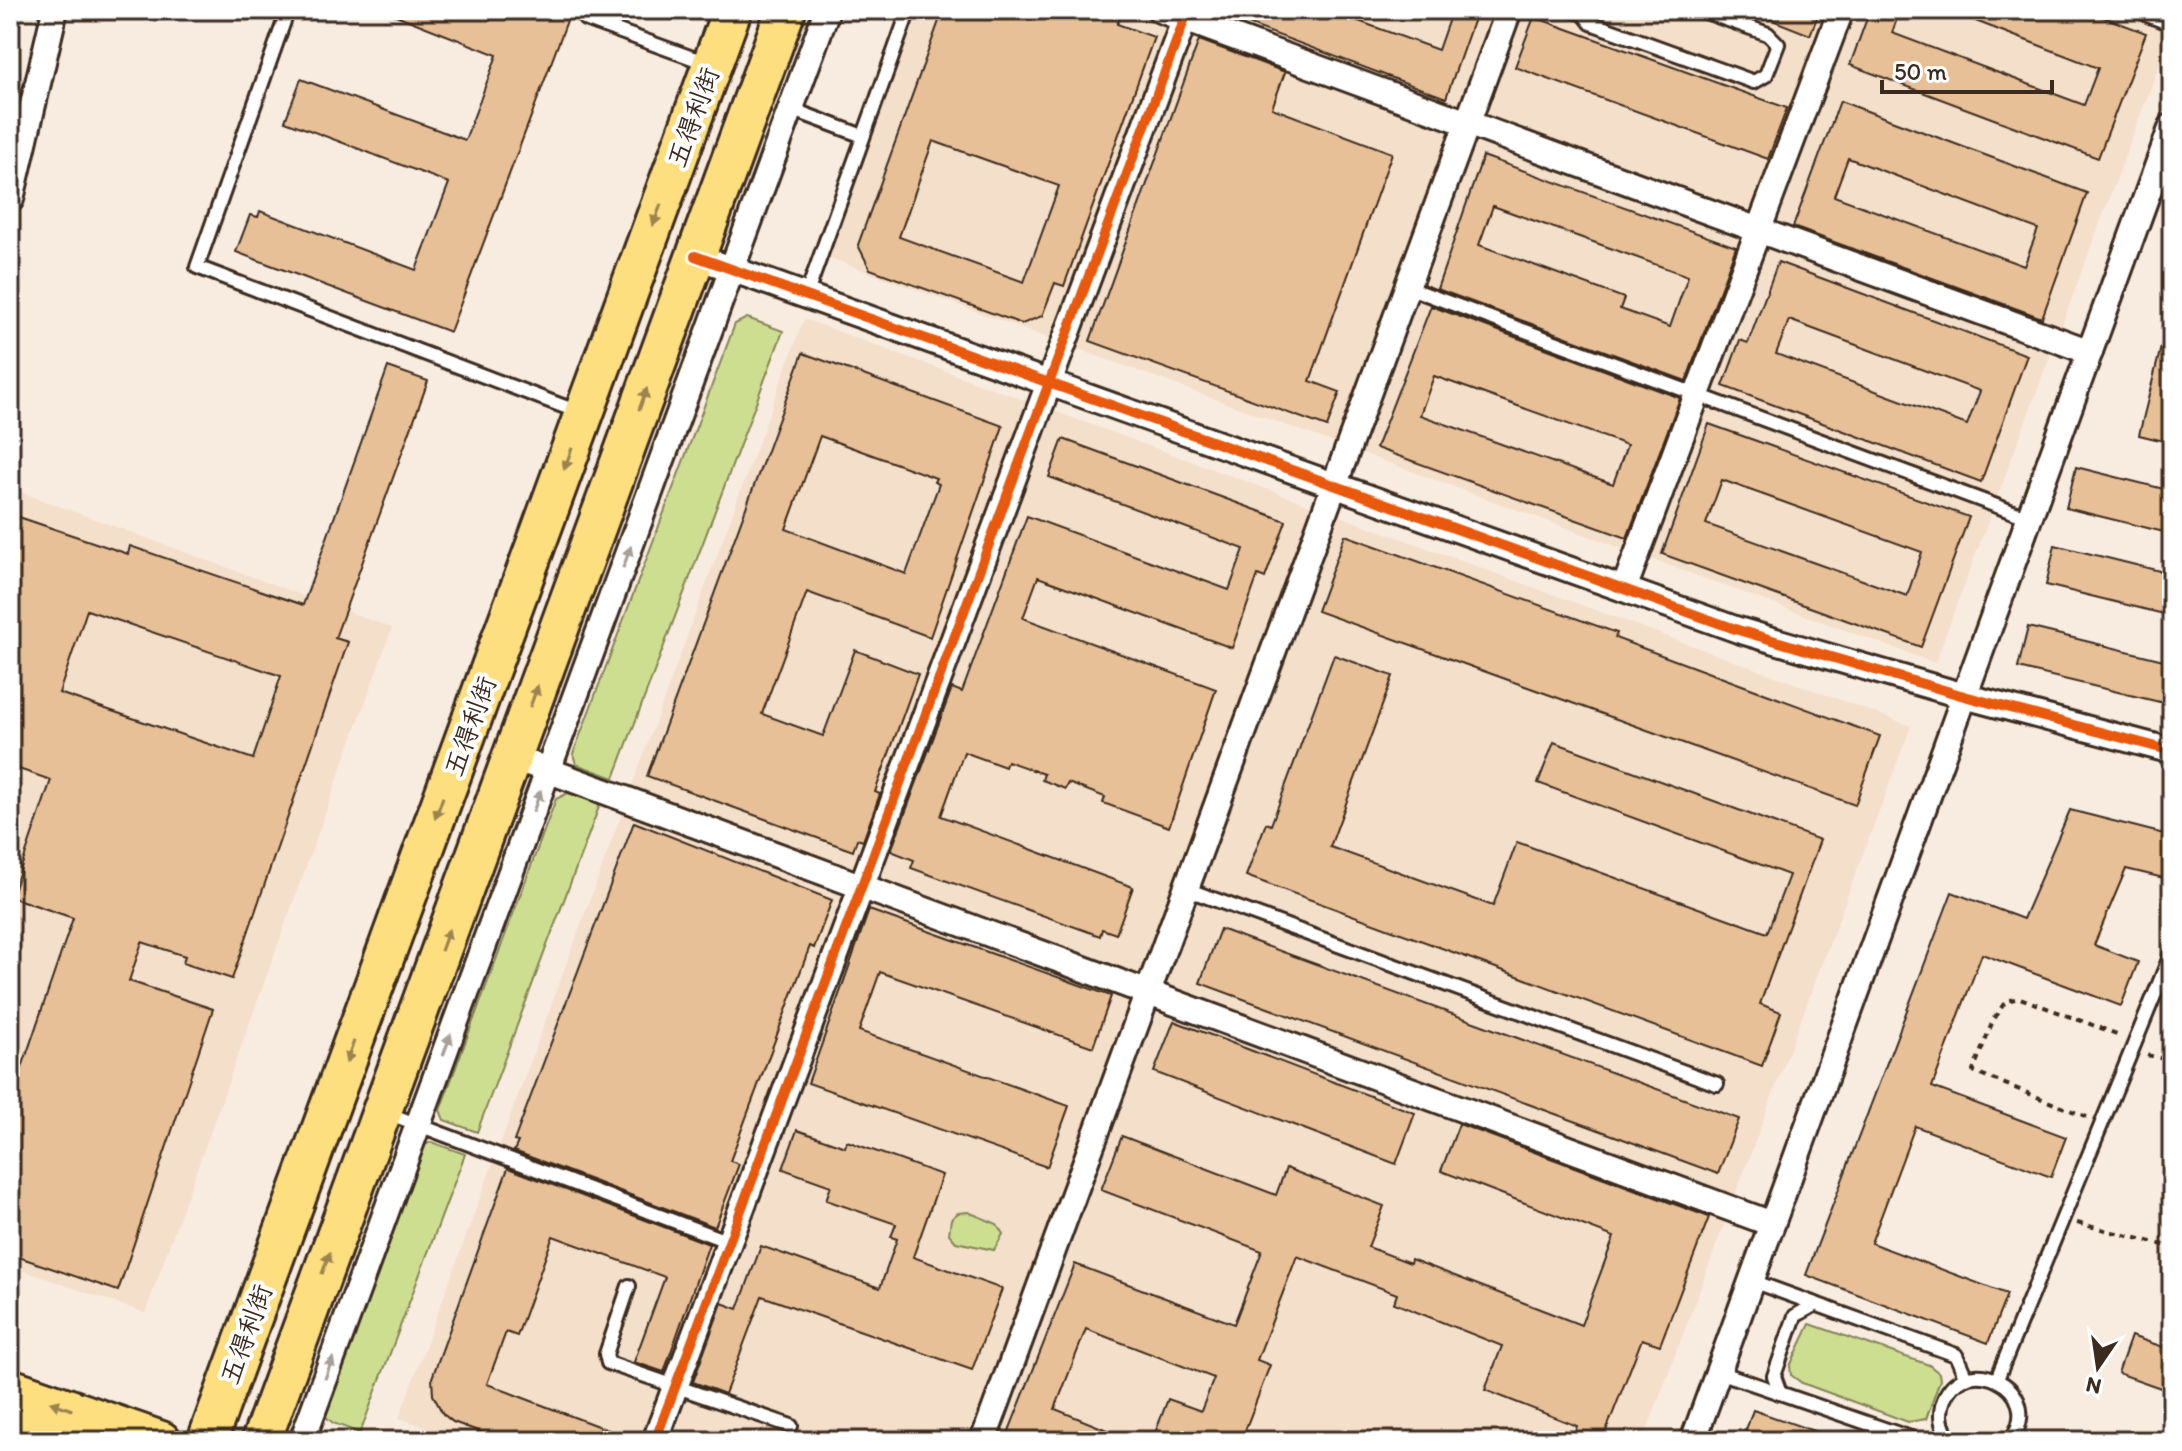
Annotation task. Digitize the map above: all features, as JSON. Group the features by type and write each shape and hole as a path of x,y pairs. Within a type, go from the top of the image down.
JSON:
{"main road":[{"name":"五得利街","path":"207,1441 732,10"},
{"name":"五得利街","path":"261,1441 786,10"},
{"path":"10,1388 161,1441"},
{"path":"10,1417 78,1441"}],"street":[{"path":"11,199 55,10"},
{"path":"302,1441 827,10"},
{"path":"1160,10 1187,14 1467,123 2090,352"},
{"path":"983,1441 1509,10"},
{"path":"1624,589 1841,10"},
{"path":"2151,10 2172,18"},
{"path":"655,1441 1187,14"},
{"path":"1693,1441 2172,126"},
{"path":"695,256 1738,630 1964,696 2172,751"},
{"path":"512,757 1772,1224"}],"lane":[{"path":"288,10 197,267 584,414"},
{"path":"806,296 909,10"},
{"path":"1580,11 1591,23 1754,82 1766,75 1778,44 1768,34 1700,10"},
{"path":"585,19 712,65"},
{"path":"791,109 863,136"},
{"path":"1407,287 2029,518"},
{"path":"1186,889 1717,1084"},
{"path":"1997,1379 2172,952"},
{"path":"382,1111 729,1242"},
{"path":"1752,1281 1956,1355 1966,1378"},
{"path":"629,1286 606,1354 608,1363 791,1426"},
{"path":"1780,1393 1774,1376 1795,1316 1816,1304"},
{"path":"1719,1372 1919,1441"},
{"path":"1932,1441 1950,1440 1942,1422 1947,1393 1966,1378 1978,1376 1997,1379 2010,1389 2020,1410 2019,1423 2010,1441"}],"path":[{"path":"2102,1123 1973,1071 1994,1018 2006,1001 2020,998 2172,1061"},
{"path":"2062,1220 2172,1247"}],"shaded area":[{"path":"918,10 2172,10 2172,31 1935,663 827,257"},
{"path":"804,319 1911,726 1643,1441 465,1441 399,1418"},
{"path":"10,488 392,628 145,1313 10,1266"}],"green space":[{"path":"747,318 783,331 614,778 576,764 573,754 735,324"},
{"path":"568,793 600,804 477,1132 444,1120 440,1110 556,799"},
{"path":"431,1142 465,1154 360,1433 333,1423 325,1416 325,1408 422,1146"},
{"path":"968,1212 997,1224 1003,1234 994,1250 956,1242 949,1234 951,1219 958,1213"},
{"path":"1810,1324 1929,1365 1939,1373 1940,1380 1926,1419 1908,1422 1802,1383 1791,1375 1790,1366"}],"building":[{"path":"383,10 571,10 450,332 236,252 250,215 258,217 260,211 416,270 449,183 285,121 301,79 465,140 497,55"},
{"path":"943,10 1098,10 1120,18 1117,24 1154,37 1064,286 1055,283 1042,316 1022,324 870,269 858,245","holes":["933,141 1059,186 1024,282 899,237"]},
{"path":"1211,10 1328,10 1438,50 1452,10 1477,10 1446,98"},
{"path":"1747,10 1820,10 1810,35"},
{"path":"1870,10 1900,10 1892,33 2084,105 2098,68 1947,10 2085,10 2146,33 2098,158 1850,65"},
{"path":"1534,17 1787,108 1768,159 1515,67"},
{"path":"1199,40 1285,72 1272,108 1392,153 1310,381 1340,392 1327,427 1090,341"},
{"path":"1840,101 2087,193 2042,318 1793,227","holes":["1848,158 2038,229 2024,266 1834,196"]},
{"path":"1483,156 1736,247 1686,381 1437,289","holes":["1493,206 1688,276 1670,327 1620,309 1624,298 1479,245"]},
{"path":"1778,262 2027,355 1981,482 1723,386 1740,340 1748,343","holes":["1789,320 1980,391 1967,425 1776,354"]},
{"path":"1431,306 1680,398 1627,538 1376,448","holes":["1434,376 1627,445 1613,484 1420,415"]},
{"path":"2165,331 2172,331 2172,443 2139,435"},
{"path":"803,353 1003,426 930,637 807,592 762,714 823,736 855,650 918,674 875,792 880,794 863,841 857,839 853,851 647,776","holes":["820,436 936,478 934,482 939,484 906,574 786,529"]},
{"path":"388,367 428,381 335,638 348,642 232,979 183,963 185,956 142,942 129,981 213,1009 118,1291 10,1254 10,1103 73,918 11,897 51,780 10,766 10,514 128,554 130,546 303,605","holes":["87,610 281,676 253,759 59,693"]},
{"path":"1709,424 1969,517 1921,647 1662,554","holes":["1722,480 1922,552 1907,596 1706,524"]},
{"path":"1063,439 1286,521 1265,578 1258,575 1232,648 1038,577 1023,618 1216,689 1169,827 1103,803 1105,797 1068,783 1065,789 1042,780 1044,774 1007,761 1005,767 964,752 941,816 1133,887 1116,934 1102,929 1100,936 911,868 914,860 891,851 952,688 962,692 1027,516 1229,590 1244,549 1049,477"},
{"path":"2076,467 2172,491 2172,534 2066,508"},
{"path":"1345,535 1617,633 1615,638 1880,736 1855,805 1317,611"},
{"path":"2055,545 2172,574 2172,616 2046,585"},
{"path":"2028,627 2172,662 2172,705 2018,668"},
{"path":"1334,655 1393,676 1330,847 1493,906 1517,842 1767,933 1789,875 1538,783 1554,742 1820,840 1760,1004 1781,1012 1762,1066 1246,876 1266,823 1271,825"},
{"path":"2070,810 2172,836 2172,880 2126,869 2094,945 2138,962 2121,1006 1982,954 1932,1087 2066,1137 2051,1177 1915,1126 1871,1243 2007,1294 1988,1343 1806,1275 1952,892 2023,919"},
{"path":"634,822 832,900 814,948 810,946 730,1161 739,1164 715,1227 514,1151 518,1142 514,1141"},
{"path":"869,910 1111,996 1093,1047 880,972 859,1031 1069,1106 1047,1167 808,1083"},
{"path":"1220,929 1739,1119 1718,1174 1200,983"},
{"path":"1174,1021 1415,1113 1396,1164 1154,1072"},
{"path":"1459,1124 1709,1217 1660,1345 1642,1339 1602,1441 1571,1441 1577,1426 1485,1390 1502,1346 1394,1303 1397,1294 1297,1256 1257,1360 1270,1365 1241,1441 1152,1441 1168,1399 1201,1411 1214,1378 1086,1329 1055,1409 1134,1441 1005,1441 1075,1264 1234,1324 1262,1251 1101,1190 1122,1136 1276,1195 1286,1168 1384,1206 1368,1247 1410,1263 1411,1259 1581,1325 1614,1237 1441,1171"},
{"path":"797,1130 845,1147 847,1141 942,1175 913,1257 1002,1289 972,1370 762,1296 725,1394 693,1382 722,1303 738,1309 761,1246 880,1288 897,1239 891,1237 896,1224 826,1200 831,1186 783,1169"},
{"path":"508,1168 709,1244 664,1372 634,1362 665,1277 553,1236 517,1336 506,1332 487,1384 637,1441 506,1441 453,1422 443,1414 433,1395 432,1378"},
{"path":"2131,1336 2172,1350 2172,1392 2118,1373"},
{"path":"1753,1410 1834,1438 1834,1441 1742,1441"}],"cycle path":[{"path":"655,1441 1188,10"},
{"path":"695,256 1738,630 1964,696 2172,751"}]}
